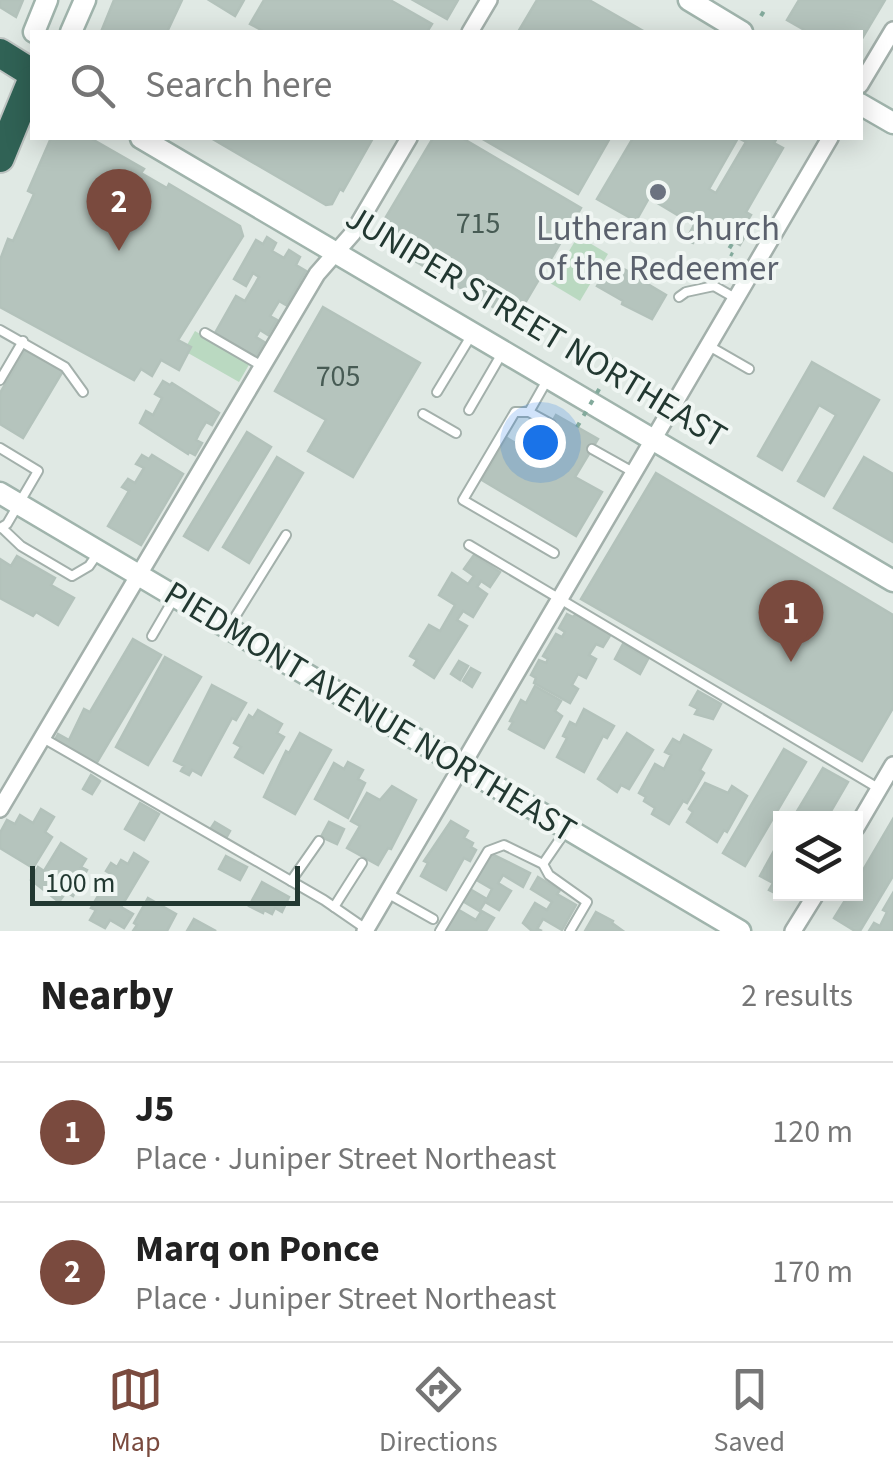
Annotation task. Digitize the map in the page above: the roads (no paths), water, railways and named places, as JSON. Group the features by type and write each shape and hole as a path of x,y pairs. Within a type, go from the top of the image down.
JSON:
{"highway":[{"path":"0,53 30,75"},
{"path":"0,158 30,81"}],"main road":[{"path":"35,30 47,0"},
{"path":"72,30 85,0"},
{"path":"689,0 739,30"},
{"path":"863,106 893,123"},
{"name":"JUNIPER STREET NORTHEAST","path":"144,140 893,581"},
{"name":"PIEDMONT AVENUE NORTHEAST","path":"9,498 740,931"}],"street":[{"path":"471,30 489,0"},
{"path":"863,80 893,30"},
{"path":"0,809 317,274 352,233 408,140"},
{"path":"365,930 829,140"},
{"path":"863,820 886,793 893,765"},
{"path":"793,931 812,901"}],"lane":[{"path":"679,297 714,286 735,298"},
{"path":"0,330 65,366 83,392"},
{"path":"438,392 473,332"},
{"path":"205,333 262,366"},
{"path":"0,380 4,365 22,341"},
{"path":"708,345 748,369"},
{"path":"469,410 504,352"},
{"path":"529,412 548,378"},
{"path":"551,424 529,412 515,412 463,500 554,553"},
{"path":"423,414 456,433"},
{"path":"0,448 38,470 9,498 1,528 21,546 72,576 89,566 98,551"},
{"path":"592,449 634,472"},
{"path":"228,628 286,535"},
{"path":"470,545 886,793"},
{"path":"152,636 175,596"},
{"path":"42,738 334,907 365,930"},
{"path":"543,864 568,829"},
{"path":"290,881 319,841"},
{"path":"440,931 488,851 504,845 543,864 548,874 587,902 570,931"},
{"path":"334,907 362,863"},
{"path":"387,893 434,919"}],"place":[{"name":"Lutheran Church of the Redeemer","path":"658,192"},
{"name":"Marq on Ponce","path":"119,251"},
{"name":"J5","path":"791,662"}]}
